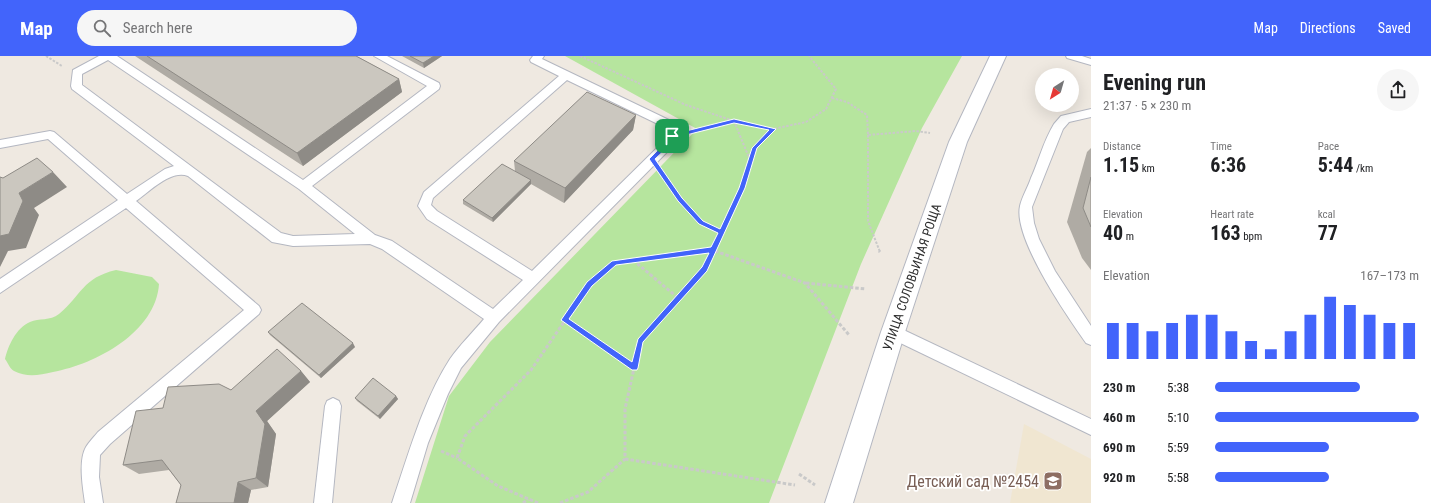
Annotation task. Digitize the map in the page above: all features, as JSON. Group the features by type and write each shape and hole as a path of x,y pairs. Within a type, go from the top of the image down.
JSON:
{"street":[{"name":"УЛИЦА СОЛОВЬИНАЯ РОЩА","path":"839,503 893,332 958,142 977,98 998,56"}],"lane":[{"path":"107,56 77,72 76,86 277,238 293,241 370,239"},
{"path":"110,56 303,186 370,239 387,245 494,318"},
{"path":"1072,56 1091,62"},
{"path":"303,186 435,86 384,57"},
{"path":"401,503 420,443 441,392 456,363 494,318 667,145 672,136 667,124 566,75 534,57"},
{"path":"533,278 432,215 424,206 428,195 566,75"},
{"path":"1091,113 1065,119 1058,127 1026,208 1026,220 1056,288 1091,338"},
{"path":"0,144 50,135 254,310 104,438 92,452 90,477 94,503"},
{"path":"0,287 169,172 182,170 192,173"},
{"path":"893,332 1091,427"},
{"path":"322,503 333,406"}],"path":[{"path":"580,56 686,105 734,121 773,129 806,122 826,109 832,98 836,89 809,56"},
{"path":"832,98 847,102 867,116 868,221 880,252"},
{"path":"672,136 734,121"},
{"path":"734,121 751,160"},
{"path":"560,503 588,492 625,460 625,409 640,341 705,269 742,188 755,148 773,129"},
{"path":"868,136 916,131 930,133"},
{"path":"652,159 680,199 701,223 721,232"},
{"path":"538,503 498,486 457,458 465,436 531,370 590,284 615,263 713,250 805,283 866,289"},
{"path":"633,260 678,298"},
{"path":"805,283 849,335"},
{"path":"565,320 634,368"},
{"path":"625,460 795,485"},
{"path":"572,498 574,503"},
{"path":"523,503 528,499"}],"shaded area":[{"name":"Детский сад №2454","path":"1024,424 1091,459 1091,503 1010,503"}],"green space":[{"path":"565,56 962,56 922,128 861,264 769,503 415,503 449,396 490,342 697,129"},
{"path":"116,270 152,277 159,284 155,301 147,317 135,331 121,343 105,353 70,368 34,375 24,375 11,369 5,359 13,338 21,328 30,322 56,316 67,307 89,282 105,273"}],"building":[{"path":"147,56 356,56 399,79 297,153"},
{"path":"410,56 434,56 423,63"},
{"path":"587,92 636,115 565,188 514,161"},
{"path":"37,158 53,172 19,193 23,201 9,234 0,236 0,177 3,178"},
{"path":"502,164 531,180 492,218 463,200"},
{"path":"1091,177 1091,227 1083,208"},
{"path":"302,303 353,343 319,375 268,332"},
{"path":"277,349 301,371 256,411 265,424 256,478 238,482 234,503 176,503 181,485 162,460 123,465 136,411 163,408 168,387 219,384 231,390"},
{"path":"373,378 396,396 378,416 355,398"}],"place":[{"name":"Детский сад №2454","path":"1053,481"}],"route":[{"path":"734,121 773,129 755,148 742,188 705,269 640,341 634,368 565,320 590,284 615,263 713,250 721,232 701,223 680,199 652,159 667,145 672,136 734,121"}]}
